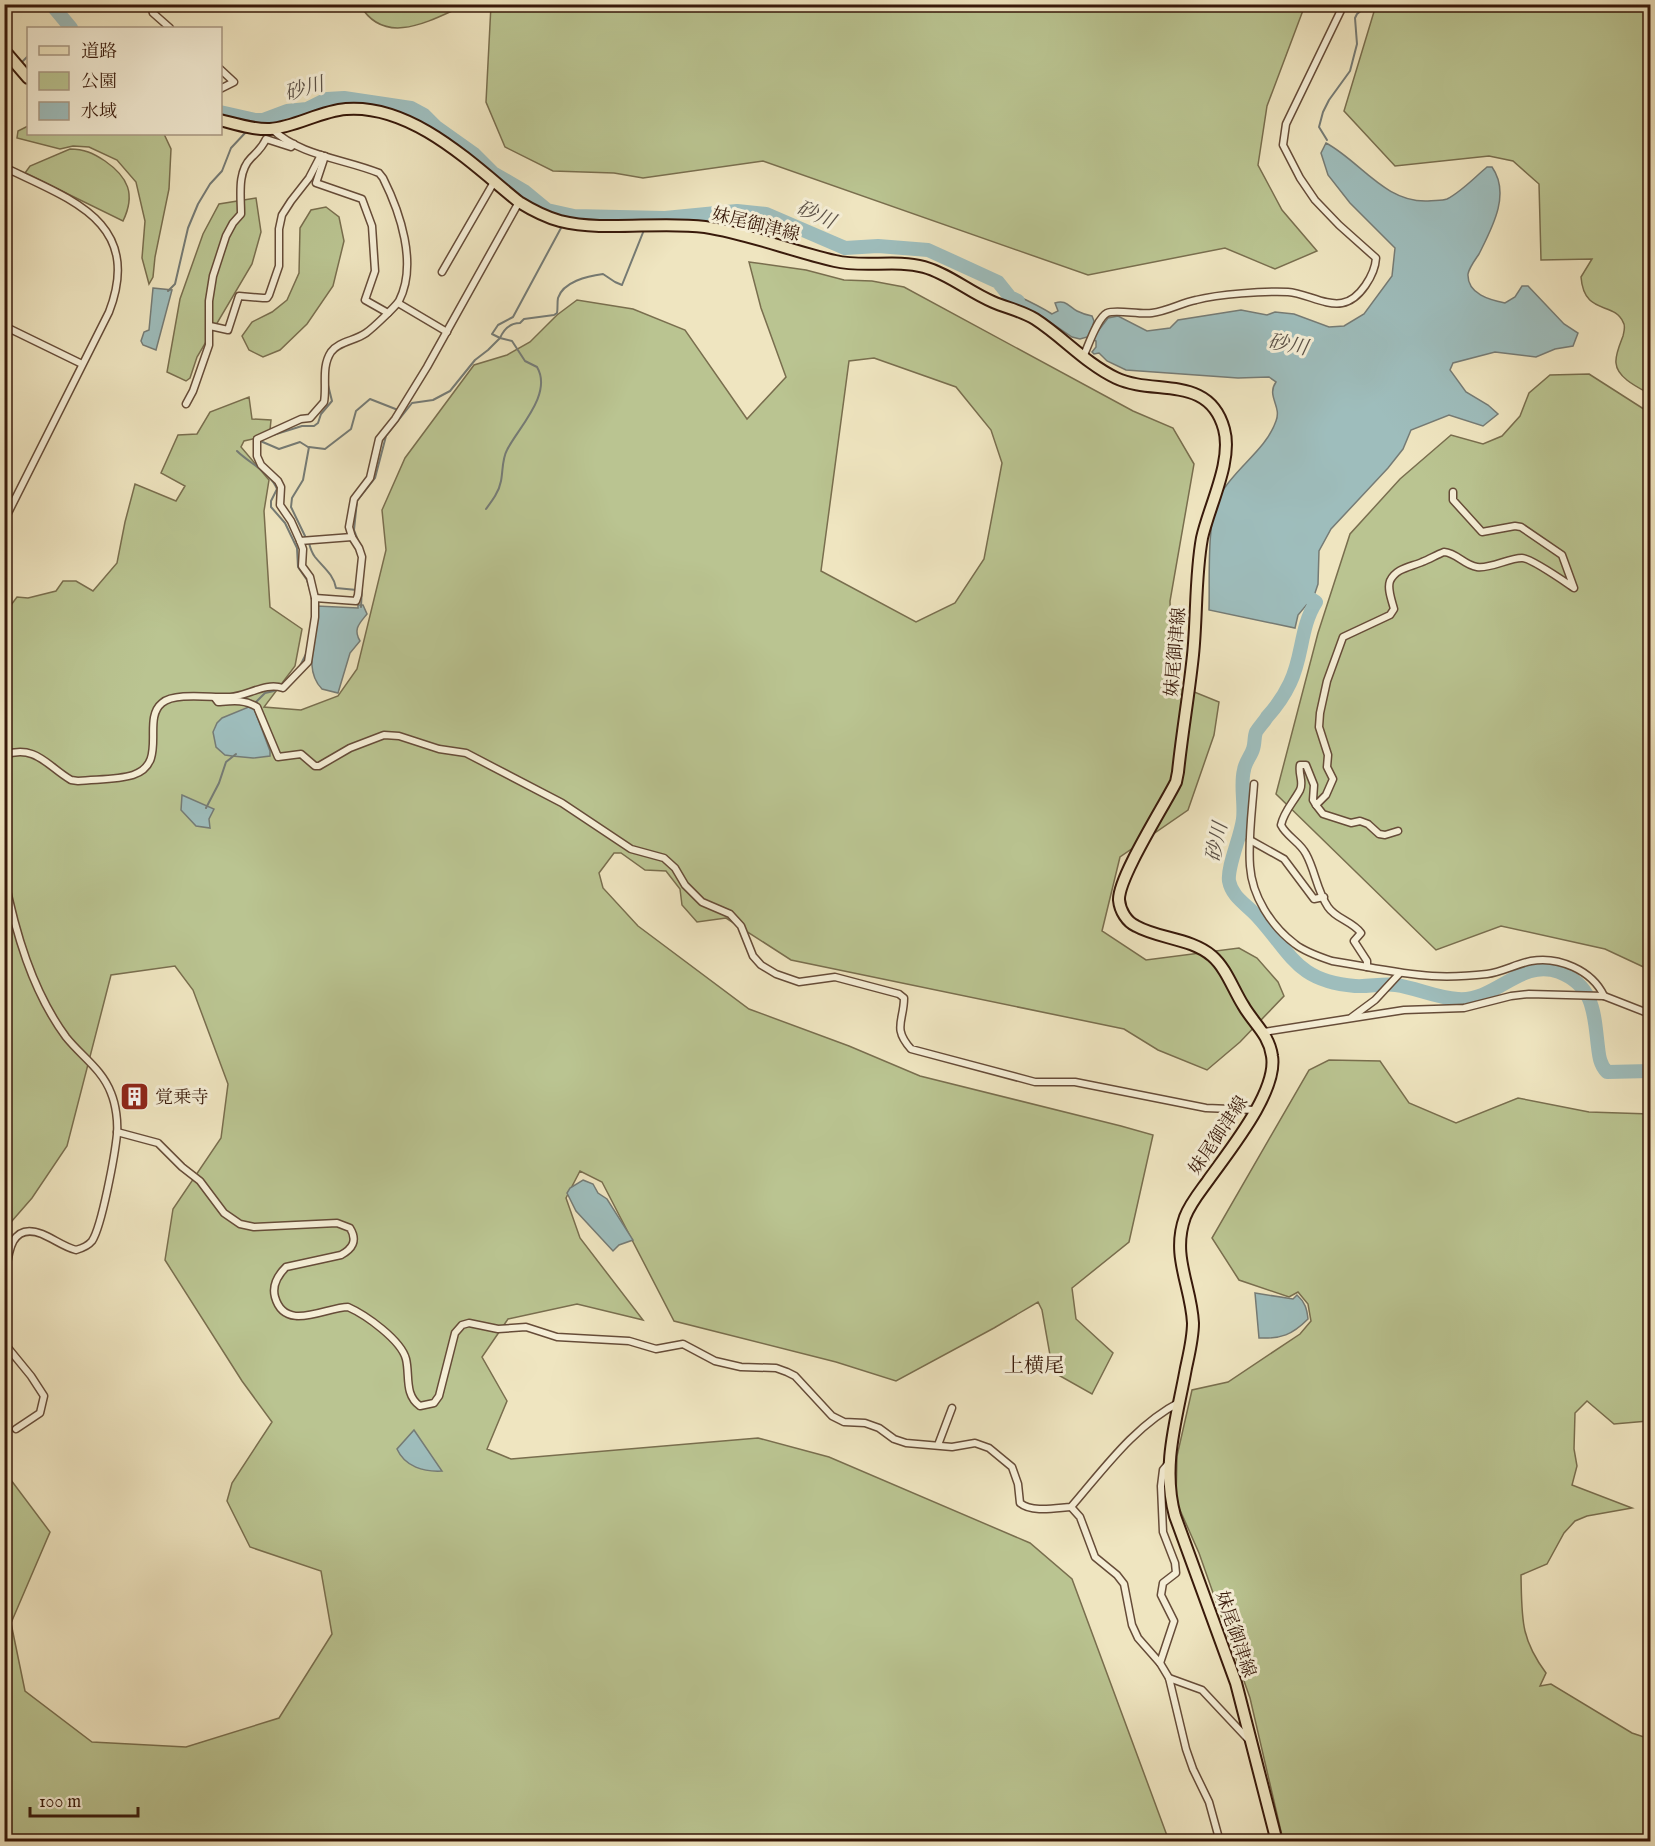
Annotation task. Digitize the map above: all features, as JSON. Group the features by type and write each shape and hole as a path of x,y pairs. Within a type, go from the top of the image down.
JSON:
{"main road":[{"path":"4,50 27,77"},
{"name":"妹尾御津線","path":"222,120 272,129 347,109 381,112 407,120 429,131 519,202 540,214 563,222 704,227 754,237 855,265 910,264 924,267 945,274 994,303 1035,319 1102,371 1120,380 1186,391 1201,397 1213,407 1221,419 1227,446 1202,539 1194,654 1176,782 1128,871 1119,900 1126,919 1135,926 1186,943 1213,956 1244,1007 1264,1032 1272,1054 1273,1069 1267,1090 1186,1214 1181,1232 1179,1248 1191,1300 1193,1326 1168,1464 1169,1496 1225,1648 1277,1842"}],"street":[{"path":"150,4 153,13 169,27"},
{"path":"1083,357 1098,323 1107,313 1140,315 1220,296 1290,292 1341,303 1352,299 1368,282 1375,267 1376,258 1315,200 1283,145 1286,124 1344,4"},
{"path":"222,71 234,82 222,88"},
{"path":"4,755 18,752 34,754 64,776 78,781 134,775 147,766 152,756 155,713 160,704 178,697 236,697 269,686 283,688 308,662 315,617 315,598 309,577 302,566 303,549 300,541 291,521 280,505 281,487 278,481 261,465 257,456 257,441 278,429 310,418 324,402 329,355 335,347 368,331 398,303 406,284 406,247 398,212 379,173 294,144 279,136 272,129"},
{"path":"186,404 209,345 209,301 213,276 226,236 241,214 240,184 243,170 249,159 261,150 266,139 291,147 294,144"},
{"path":"323,155 316,183 362,199 373,232 375,272 365,300 388,312"},
{"path":"210,326 228,330 238,296 267,298 269,295 279,266 279,229 282,215 323,155"},
{"path":"4,167 84,207 104,227 114,250 118,274 116,291 109,312 4,521"},
{"path":"442,272 494,182"},
{"path":"315,598 356,601 361,553 351,537 349,527 352,504 370,478 379,439 447,332 519,202"},
{"path":"398,303 447,332"},
{"path":"4,326 82,364"},
{"path":"1316,805 1326,795 1333,779 1327,767 1328,755 1320,727 1320,713 1327,681 1340,642 1350,633 1390,615 1394,609 1389,588 1390,581 1395,574 1407,566 1421,563 1444,552 1454,554 1466,563 1477,567 1525,558 1550,571 1574,588 1566,562 1555,550 1521,527 1482,532 1453,500 1453,492"},
{"path":"300,541 351,537"},
{"path":"214,698 218,702 240,701 254,705 278,757 301,754 312,764 319,766 350,748 384,735 399,736 439,749 466,753 562,803 631,849 664,858 702,902 730,914 741,926 753,956 761,965 776,974 799,982 835,977 899,994 904,998 901,1038 910,1049 1035,1082 1075,1082 1206,1108 1255,1110"},
{"path":"1366,966 1367,961 1354,941 1361,933 1328,907 1305,852 1281,825 1286,810 1302,784 1300,765 1306,765 1314,785 1313,800 1323,814 1351,823 1360,821 1368,824 1379,834 1385,835 1398,831"},
{"path":"1254,784 1250,867 1255,889 1263,909 1295,945 1332,961 1366,966 1398,975 1488,974 1533,961 1568,964 1597,984 1604,996"},
{"path":"1250,840 1284,859 1314,899 1324,897"},
{"path":"4,876 21,947 56,1021 67,1038 102,1075 115,1107 117,1132 104,1200 93,1239 83,1248 76,1250 35,1232 20,1233 10,1245 4,1287"},
{"path":"1352,1018 1386,989 1398,975"},
{"path":"1264,1032 1404,1010 1464,1008 1511,996 1529,994 1604,996 1650,1014"},
{"path":"117,1132 158,1143 200,1181 224,1213 240,1224 254,1227 337,1222 350,1228 354,1239 349,1251 341,1255 286,1267 275,1284 274,1294 277,1302 289,1314 298,1317 348,1307 395,1339 406,1358 410,1395 420,1406 434,1403 439,1396 455,1333 462,1325 469,1323 498,1329 526,1327 557,1337 628,1341 656,1348 683,1344 715,1360 741,1367 776,1368 795,1376 832,1416 844,1422 879,1428 894,1439 906,1443 952,1447 975,1443 989,1448 1012,1467 1018,1484 1020,1503 1025,1508 1071,1507 1122,1447 1166,1408 1180,1402"},
{"path":"4,1343 44,1396 40,1413 16,1429"},
{"path":"938,1445 952,1408"},
{"path":"1160,1663 1174,1621 1161,1595 1163,1583 1176,1573 1175,1563 1163,1532 1161,1486 1163,1470 1168,1464"},
{"path":"1071,1507 1080,1517 1095,1557 1117,1575 1124,1584 1135,1632 1169,1678 1186,1749 1209,1802 1220,1842"},
{"path":"1169,1678 1202,1690 1252,1742"}],"green space":[{"path":"360,5 465,5 423,23 395,28 382,25 370,18"},
{"path":"491,5 1305,5 1267,106 1258,165 1282,210 1317,251 1275,269 1225,248 1088,275 763,161 643,178 614,173 553,171 505,147 486,102"},
{"path":"1376,5 1650,5 1650,394 1629,382 1617,368 1616,357 1623,336 1623,322 1613,312 1593,303 1583,289 1581,277 1592,259 1541,260 1539,184 1513,161 1489,156 1395,166 1344,111"},
{"path":"27,126 27,135 164,135 171,149 169,189 153,277 149,284 142,258 145,221 136,182 117,160 89,147 73,146 60,149 17,138 18,131"},
{"path":"70,149 96,156 119,173 128,187 129,194 123,221 25,173 30,166"},
{"path":"256,198 261,232 252,264 197,357 190,378 186,381 167,372 180,299 203,234 219,204"},
{"path":"326,207 339,217 344,241 333,286 307,324 280,350 263,357 249,350 242,336 252,322 272,312 287,300 299,273 300,228 311,210"},
{"path":"749,262 806,270 844,280 872,281 904,287 1133,411 1173,428 1194,464 1170,601 1172,683 1219,702 1214,735 1188,810 1120,857 1102,931 1146,960 1239,948 1257,958 1278,982 1284,996 1240,1042 1207,1070 1158,1050 1124,1029 791,960 726,918 697,922 682,905 680,889 666,871 645,870 621,853 614,853 599,873 603,888 638,926 749,1009 849,1046 920,1076 1153,1135 1129,1242 1072,1288 1076,1319 1113,1353 1092,1394 1053,1372 1042,1310 1038,1302 896,1381 836,1362 674,1321 602,1182 580,1171 566,1198 580,1238 643,1320 577,1304 508,1319 482,1357 507,1401 487,1449 511,1459 758,1438 829,1457 1030,1543 1072,1579 1169,1841 5,1841 5,1472 50,1532 11,1623 25,1691 92,1742 186,1747 279,1718 332,1634 321,1571 250,1547 227,1501 232,1483 272,1422 242,1381 165,1260 173,1209 221,1138 228,1084 193,990 175,966 111,975 67,1146 32,1198 5,1229 5,613 17,597 28,598 56,591 63,581 76,581 93,591 117,563 135,484 176,501 185,486 161,473 178,435 197,434 210,412 249,397 252,419 271,420 270,430 257,438 244,441 241,447 269,480 264,511 270,607 302,629 295,666 264,707 301,710 338,696 357,669 386,550 382,510 405,458 474,365 507,355 530,342 557,315 577,300 633,309 685,330 747,419 786,377 761,308","holes":["874,358 956,387 991,430 1002,463 984,559 955,603 916,622 821,571 849,361"]},
{"path":"1589,374 1650,413 1650,970 1605,949 1501,926 1436,950 1276,794 1318,633 1350,534 1400,479 1451,435 1483,444 1502,436 1520,416 1529,393 1550,375"},
{"path":"1329,1060 1380,1061 1409,1103 1456,1123 1518,1098 1589,1112 1650,1114 1650,1417 1648,1421 1614,1424 1587,1401 1575,1413 1574,1449 1577,1466 1572,1485 1632,1508 1587,1516 1575,1521 1564,1533 1547,1564 1521,1575 1524,1627 1531,1649 1546,1673 1540,1686 1551,1684 1632,1733 1650,1739 1650,1841 1283,1840 1250,1698 1199,1553 1176,1501 1177,1456 1192,1390 1228,1382 1300,1334 1311,1321 1308,1304 1298,1292 1289,1297 1239,1280 1212,1238 1309,1070"}],"water":[{"path":"1326,143 1386,188 1413,200 1447,199 1487,167 1492,167 1500,188 1500,200 1494,222 1468,274 1471,287 1486,298 1505,303 1515,297 1522,286 1528,286 1564,324 1578,333 1573,346 1555,349 1536,357 1495,352 1453,363 1450,370 1466,392 1498,414 1483,426 1449,415 1411,430 1403,449 1388,468 1331,529 1319,551 1318,584 1314,596 1298,615 1295,628 1209,610 1211,534 1216,506 1226,485 1258,450 1276,421 1277,411 1273,387 1276,382 1269,377 1238,378 1126,370 1107,361 1099,353 1094,354 1092,352 1096,347 1096,341 1087,337 1080,339 1072,337 1041,316 1007,300 999,287 1052,314 1058,311 1055,303 1065,303 1077,311 1092,316 1094,321 1092,329 1098,331 1108,318 1118,316 1147,331 1170,328 1178,320 1241,310 1267,315 1275,312 1294,314 1329,327 1344,326 1364,314 1392,276 1395,248 1350,203 1328,175 1321,153"},
{"path":"153,288 172,290 156,350 143,345 141,341 144,332 149,330"},
{"path":"358,605 363,605 367,614 358,627 357,633 360,641 350,653 338,693 322,689 316,680 312,660 317,606 358,608"},
{"path":"251,706 254,708 270,756 253,758 225,755 216,747 213,732 217,723 222,718"},
{"path":"182,795 214,809 209,819 210,828 196,826 181,810"},
{"path":"583,1180 593,1184 598,1193 607,1199 633,1240 619,1245 613,1251 576,1211 567,1193 570,1188"},
{"path":"1255,1293 1293,1299 1297,1295 1305,1306 1308,1319 1286,1335 1259,1338"},
{"path":"414,1430 442,1471 428,1471 416,1467 400,1455 397,1449"}],"waterway":[{"name":"砂川","path":"51,4 70,27"},
{"path":"1327,140 1319,127 1323,112 1350,71 1357,44 1355,18 1369,4"},
{"path":"62,27 67,24"},
{"path":"23,61 27,57"},
{"name":"砂川","path":"222,112 263,120 287,111 307,109 327,99 344,98 411,108 424,115 436,127 474,154 493,173 524,191 547,210 574,216 665,218 737,211 766,214 845,248 878,246 928,250 998,282 1010,297 1018,301"},
{"path":"168,291 175,284 188,228 198,204 210,184 222,171 231,148 246,132"},
{"path":"364,556 354,530 357,501 375,478 386,436 412,403 433,400 450,391 475,360 500,338 492,334 498,325 513,317 561,228"},
{"path":"486,509 500,485 505,454 532,410 541,388 541,377 537,367 525,361 512,341 500,338 508,327 524,319 557,313 558,298 561,292 576,281 603,274 622,285 644,230"},
{"path":"273,435 302,426 314,426 318,423 321,414 332,401 328,385"},
{"path":"305,536 291,507 292,498 303,480 309,447 325,449 351,429 356,411 370,399 398,410"},
{"path":"258,440 279,449 300,442 308,447"},
{"path":"237,451 274,483 277,489 271,501 271,507 285,523 297,548 298,567 307,580 310,590"},
{"path":"309,543 314,555 331,575 336,588 357,590"},
{"path":"361,607 362,586"},
{"name":"砂川","path":"1296,589 1316,602 1307,622 1290,683 1280,701 1256,732 1253,749 1245,767 1242,782 1243,819 1229,875 1229,881 1236,896 1307,972 1335,983 1355,986 1396,985 1458,999 1484,994 1532,971 1545,969 1559,972 1571,978 1586,993 1593,1013 1600,1060 1607,1072 1650,1071"},
{"path":"300,666 307,652"},
{"path":"253,705 265,693 277,689"},
{"path":"206,808 219,783 226,762 236,754"}],"place":[{"name":"覚乗寺","path":"134,1097"}],"district":[{"name":"上横尾","path":"1034,1365"}]}
